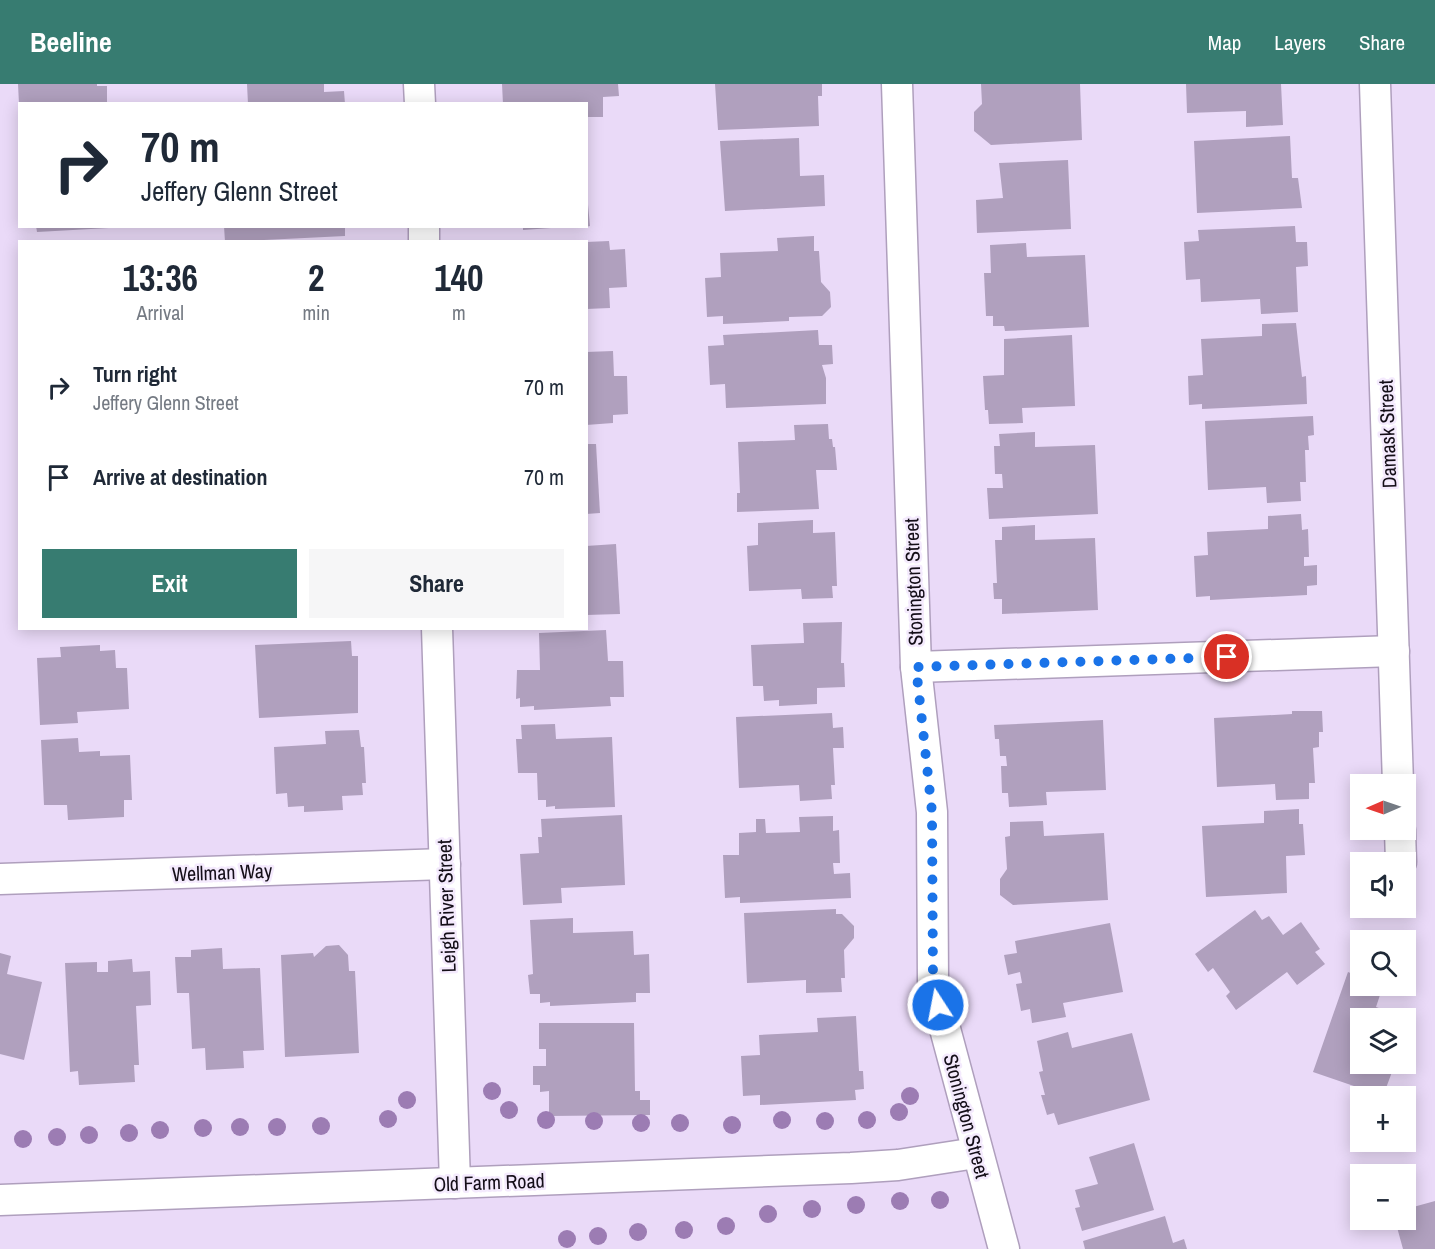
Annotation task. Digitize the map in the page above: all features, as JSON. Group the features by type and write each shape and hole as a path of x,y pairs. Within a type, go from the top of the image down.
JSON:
{"street":[{"path":"419,84 420,102"},
{"name":"Stonington Street","path":"897,84 916,667 932,812 933,984 976,1153 1004,1249"},
{"name":"Damask Street","path":"1375,84 1398,774"},
{"name":"Leigh River Street","path":"437,630 455,1183"},
{"path":"916,667 1394,651"},
{"name":"Wellman Way","path":"0,879 445,864"},
{"name":"Old Farm Road","path":"0,1200 851,1168 898,1165 976,1153"}],"building":[{"path":"18,84 107,86 107,102 19,102"},
{"path":"247,84 324,84 324,92 344,91 345,102 248,102"},
{"path":"502,84 618,84 619,96 603,97 603,117 588,117 588,102 503,102"},
{"path":"715,84 822,84 822,96 818,96 819,126 718,130"},
{"path":"981,84 1080,84 1082,140 991,145 974,131 974,112 982,104"},
{"path":"1186,84 1281,84 1283,125 1246,127 1246,111 1187,113"},
{"path":"1290,136 1292,178 1298,178 1302,208 1197,213 1194,141"},
{"path":"799,138 800,176 824,175 825,206 725,211 720,141"},
{"path":"1068,160 1071,229 977,233 976,200 1003,198 999,163"},
{"path":"1295,226 1296,242 1307,242 1308,266 1296,267 1298,312 1261,314 1260,299 1201,302 1200,279 1186,280 1184,242 1199,241 1198,230"},
{"path":"36,228 109,228 37,232"},
{"path":"224,228 345,228 345,236 225,240"},
{"path":"523,228 551,228 523,230"},
{"path":"814,236 814,251 819,251 821,282 830,292 831,307 822,316 789,317 789,321 723,324 723,316 707,317 705,278 721,277 720,253 778,251 777,238"},
{"path":"609,241 610,250 625,249 627,287 609,288 610,308 588,309 588,242"},
{"path":"1026,243 1027,257 1085,255 1089,327 1005,331 1004,326 993,326 993,316 986,316 984,273 991,273 990,245"},
{"path":"1296,323 1302,377 1306,376 1307,404 1202,409 1202,404 1189,405 1188,376 1203,375 1201,339 1262,336 1262,324"},
{"path":"818,330 819,345 832,345 833,364 822,365 826,378 826,404 726,408 725,384 710,385 708,346 724,345 723,335"},
{"path":"1072,335 1075,406 1022,408 1023,423 989,424 988,410 985,410 983,376 1004,375 1004,339"},
{"path":"613,351 614,376 627,376 628,414 613,415 613,423 588,425 588,352"},
{"path":"1313,416 1314,435 1308,436 1309,450 1305,450 1306,482 1300,482 1301,501 1267,503 1266,487 1208,490 1205,421"},
{"path":"828,424 829,439 832,439 833,447 835,447 837,470 816,470 819,509 737,512 737,493 740,493 738,442 795,440 794,425"},
{"path":"1035,432 1035,447 1095,445 1098,514 989,519 987,488 1003,488 1002,474 995,474 994,446 1000,446 999,434"},
{"path":"588,444 596,444 600,513 588,514"},
{"path":"1301,514 1302,530 1308,529 1309,557 1304,557 1304,566 1317,565 1317,585 1307,586 1307,595 1210,600 1210,596 1196,597 1194,556 1208,555 1207,532 1268,529 1268,516"},
{"path":"813,520 813,533 835,532 837,586 832,586 833,598 802,599 801,589 749,591 747,546 758,545 758,523"},
{"path":"1035,525 1035,540 1095,538 1098,610 1002,614 1002,599 994,599 993,583 997,583 995,540 1002,540 1002,527"},
{"path":"616,544 620,614 588,615 588,546"},
{"path":"842,622 841,663 844,663 845,687 817,688 817,704 779,706 779,700 764,701 763,686 753,686 751,645 804,643 803,623"},
{"path":"606,630 608,661 623,661 624,697 610,697 611,706 534,710 534,706 520,707 520,698 516,699 517,670 540,670 539,633"},
{"path":"351,641 352,656 358,656 358,713 259,718 255,645"},
{"path":"100,645 100,651 115,650 116,668 127,668 129,709 77,712 78,723 40,725 37,658 61,657 60,647"},
{"path":"1292,711 1322,711 1323,732 1319,732 1319,747 1313,748 1315,783 1309,783 1309,799 1276,800 1275,784 1217,787 1214,718 1292,714"},
{"path":"832,713 833,728 843,727 844,748 833,748 835,785 831,785 832,799 800,801 799,785 739,788 736,717"},
{"path":"1103,720 1106,790 1046,792 1047,805 1009,807 1008,793 1002,793 1001,766 1007,766 1006,756 1000,756 999,739 995,739 994,725"},
{"path":"555,724 556,739 612,737 615,807 555,809 555,806 546,807 546,800 538,800 537,773 518,773 516,739 522,739 521,725"},
{"path":"359,730 361,747 364,747 366,783 362,783 363,795 342,796 343,810 304,812 304,806 288,807 287,793 276,794 274,747 326,744 325,731"},
{"path":"78,738 79,752 100,751 100,756 130,755 132,800 124,800 124,817 68,820 67,805 44,805 41,740"},
{"path":"1299,809 1299,824 1303,824 1305,855 1286,856 1287,893 1206,897 1202,826 1264,823 1264,811"},
{"path":"622,815 625,885 561,888 562,903 523,905 520,854 539,853 538,837 542,837 541,819"},
{"path":"833,816 833,831 839,830 840,863 833,863 834,874 850,873 851,898 740,903 740,897 725,898 723,855 739,855 739,833 756,832 756,819 765,819 766,833 800,832 799,817"},
{"path":"1043,821 1044,836 1104,833 1108,900 1013,905 1000,895 1000,879 1007,869 1005,837 1010,836 1010,822"},
{"path":"836,909 836,914 842,914 854,926 854,938 844,950 845,978 841,978 842,992 806,993 806,980 747,983 744,913"},
{"path":"1255,910 1262,920 1269,916 1283,935 1301,922 1320,949 1315,952 1325,964 1297,985 1287,972 1236,1010 1226,996 1230,992 1213,968 1208,972 1195,954"},
{"path":"573,918 573,933 633,931 634,955 649,954 650,993 636,993 636,1002 550,1006 550,1002 540,1003 540,994 530,994 528,975 533,974 530,920"},
{"path":"1110,923 1123,992 1063,1003 1066,1017 1032,1023 1030,1009 1021,1011 1016,984 1022,983 1020,972 1008,975 1004,955 1017,953 1015,941"},
{"path":"339,945 348,955 349,971 355,971 359,1053 285,1057 281,955 313,953 314,957 326,946"},
{"path":"222,948 223,969 260,968 264,1050 243,1051 244,1068 206,1070 205,1048 192,1049 189,993 177,993 175,957 191,957 191,950"},
{"path":"0,953 11,956 7,974 42,982 24,1060 0,1054"},
{"path":"132,959 133,972 150,971 151,1005 136,1006 139,1065 134,1065 135,1082 79,1085 78,1071 70,1072 65,963 97,962 97,972 108,972 108,961"},
{"path":"1348,972 1350,973 1350,996 1380,996 1376,1007 1379,1008 1350,1008 1350,1074 1391,1074 1387,1086 1354,1086 1313,1072"},
{"path":"856,1016 859,1071 863,1071 864,1089 855,1090 856,1100 760,1105 760,1095 743,1096 741,1056 760,1055 759,1035 818,1032 817,1018"},
{"path":"539,1023 634,1023 635,1091 640,1091 640,1100 650,1100 650,1115 549,1116 549,1091 540,1092 540,1085 533,1085 533,1066 546,1066 546,1049 539,1049"},
{"path":"1068,1032 1072,1048 1132,1033 1150,1100 1058,1125 1054,1113 1047,1115 1041,1095 1045,1095 1039,1072 1043,1071 1037,1041"},
{"path":"1134,1143 1154,1210 1082,1231 1075,1208 1080,1207 1075,1190 1098,1184 1089,1157"},
{"path":"1435,1201 1435,1249 1403,1249 1398,1230 1416,1230 1416,1206"},
{"path":"1165,1216 1173,1243 1184,1239 1187,1249 1085,1249 1083,1241"}],"route":[{"path":"938,1005 933,984 932,812 916,667 1227,657"}]}
